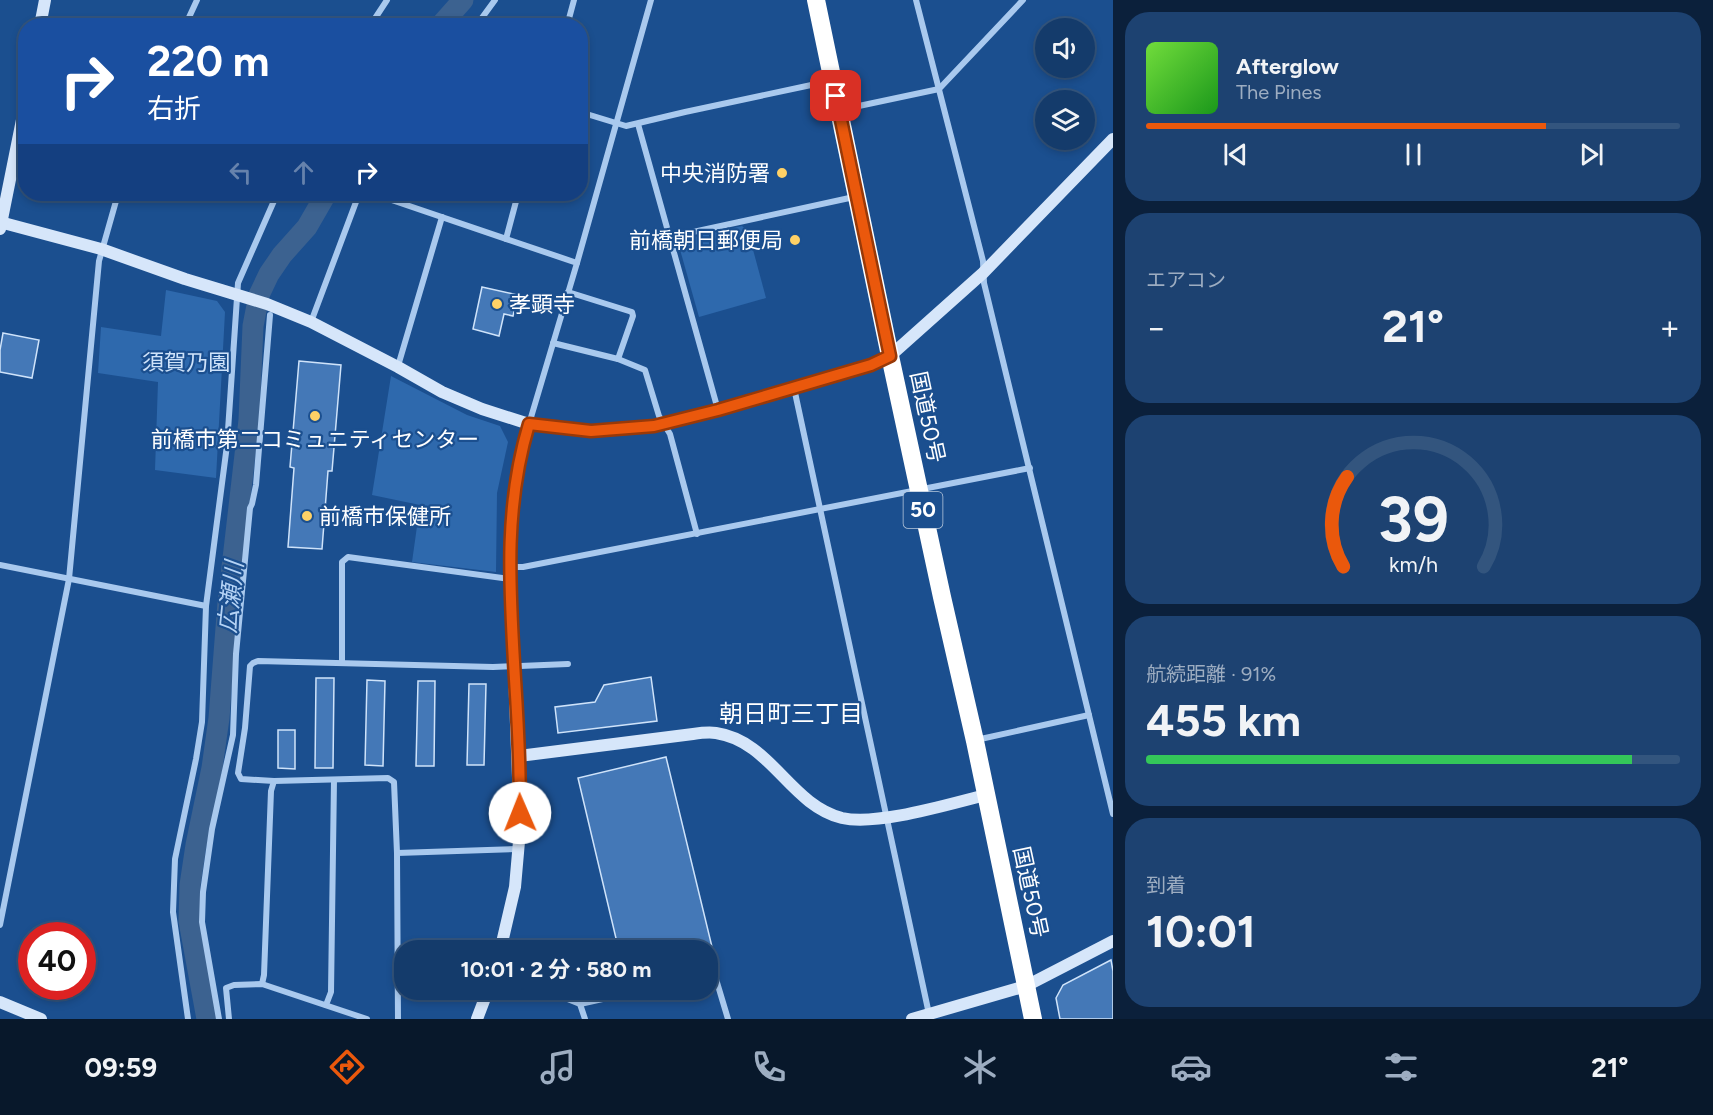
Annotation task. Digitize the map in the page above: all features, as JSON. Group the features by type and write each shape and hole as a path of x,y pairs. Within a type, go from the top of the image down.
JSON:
{"highway":[{"name":"国道50号","path":"816,0 890,356 1034,1019"}],"street":[{"path":"42,18 45,0"},
{"path":"189,18 197,0"},
{"path":"375,18 387,0"},
{"path":"482,18 495,0"},
{"path":"569,18 574,0"},
{"path":"503,940 515,887 520,813 510,573 510,524 514,483 651,0"},
{"path":"916,0 983,261 984,283 1113,814"},
{"path":"840,111 939,90 1023,0"},
{"path":"588,114 626,126 833,81"},
{"path":"638,124 718,410"},
{"path":"18,138 0,225 101,249 185,279 242,296 269,309 310,322 442,392 482,409 529,424 591,431 626,430 664,424 871,365 890,356 983,273 1113,139"},
{"path":"670,237 857,196"},
{"path":"0,925 69,579 101,249 116,201"},
{"path":"188,1019 173,912 172,885 175,859 200,735 206,606 227,445 242,296 238,283 274,201"},
{"path":"310,322 356,201"},
{"path":"395,201 577,263"},
{"path":"506,239 517,201"},
{"path":"398,367 442,217"},
{"path":"568,292 632,312 633,316 618,359"},
{"path":"219,1019 202,922 202,892 212,829 233,735 236,654 250,508 256,485 269,309"},
{"path":"553,343 618,359 645,370 664,424 670,434 697,534"},
{"path":"794,388 929,1014"},
{"path":"342,663 342,562 348,557 510,573 523,567 1030,468"},
{"path":"0,566 206,606"},
{"path":"398,1019 397,853 394,784 388,778 248,781 239,777 250,666 258,661 514,666 568,664"},
{"path":"975,741 1089,715"},
{"path":"519,756 716,733 740,741 758,751 814,805 842,818 864,820 886,818 986,795"},
{"path":"326,1005 331,992 334,780"},
{"path":"262,984 271,791 274,781"},
{"path":"397,853 519,849"},
{"path":"912,1019 1026,986 1113,941"},
{"path":"229,1019 226,988 234,985 262,984 367,1019"},
{"path":"718,986 728,1019"},
{"path":"477,1019 484,1000"},
{"path":"570,1000 580,1004 598,1000"},
{"path":"0,1002 41,1019"},
{"path":"580,1004 585,1019"}],"green space":[{"path":"742,226 748,231 766,298 699,317 679,246 682,240"},
{"name":"須賀乃園","path":"166,290 217,301 225,312 216,478 155,470 158,382 98,373 101,327 161,336"},
{"path":"391,376 467,415 500,426 508,442 497,493 496,572 412,562 420,505 372,495"}],"building":[{"name":"孝顕寺","path":"482,287 518,295 513,316 504,314 499,336 473,329"},
{"path":"3,333 39,340 32,378 0,372"},
{"name":"前橋市第二コミュニティセンター","path":"299,361 341,365 332,471 328,471 322,549 288,547 294,468 290,467"},
{"path":"651,677 657,721 558,733 555,707 595,702 604,685"},
{"path":"316,678 334,678 333,768 315,768"},
{"path":"367,680 385,681 383,766 365,765"},
{"path":"418,681 435,681 434,766 416,766"},
{"path":"469,684 486,684 484,765 467,765"},
{"path":"278,730 295,730 295,769 278,768"},
{"path":"666,757 710,940 616,940 578,778"},
{"path":"1111,960 1113,1019 1060,1019 1056,998 1063,985"}],"waterway":[{"name":"広瀬川","path":"447,18 463,0"},
{"name":"広瀬川","path":"207,1019 189,921 190,885 219,718 228,602 249,420 253,326 259,295 269,274 282,255 307,227 322,201"}],"place":[{"name":"中央消防署","path":"782,173"},
{"name":"前橋朝日郵便局","path":"795,240"},
{"name":"孝顕寺","path":"497,304"},
{"name":"前橋市第二コミュニティセンター","path":"315,416"},
{"name":"前橋市保健所","path":"307,516"}],"district":[{"name":"朝日町三丁目","path":"791,714"}],"route":[{"path":"520,813 510,524 514,483 529,424 591,431 654,426 737,405 871,365 890,356 836,96"}]}
